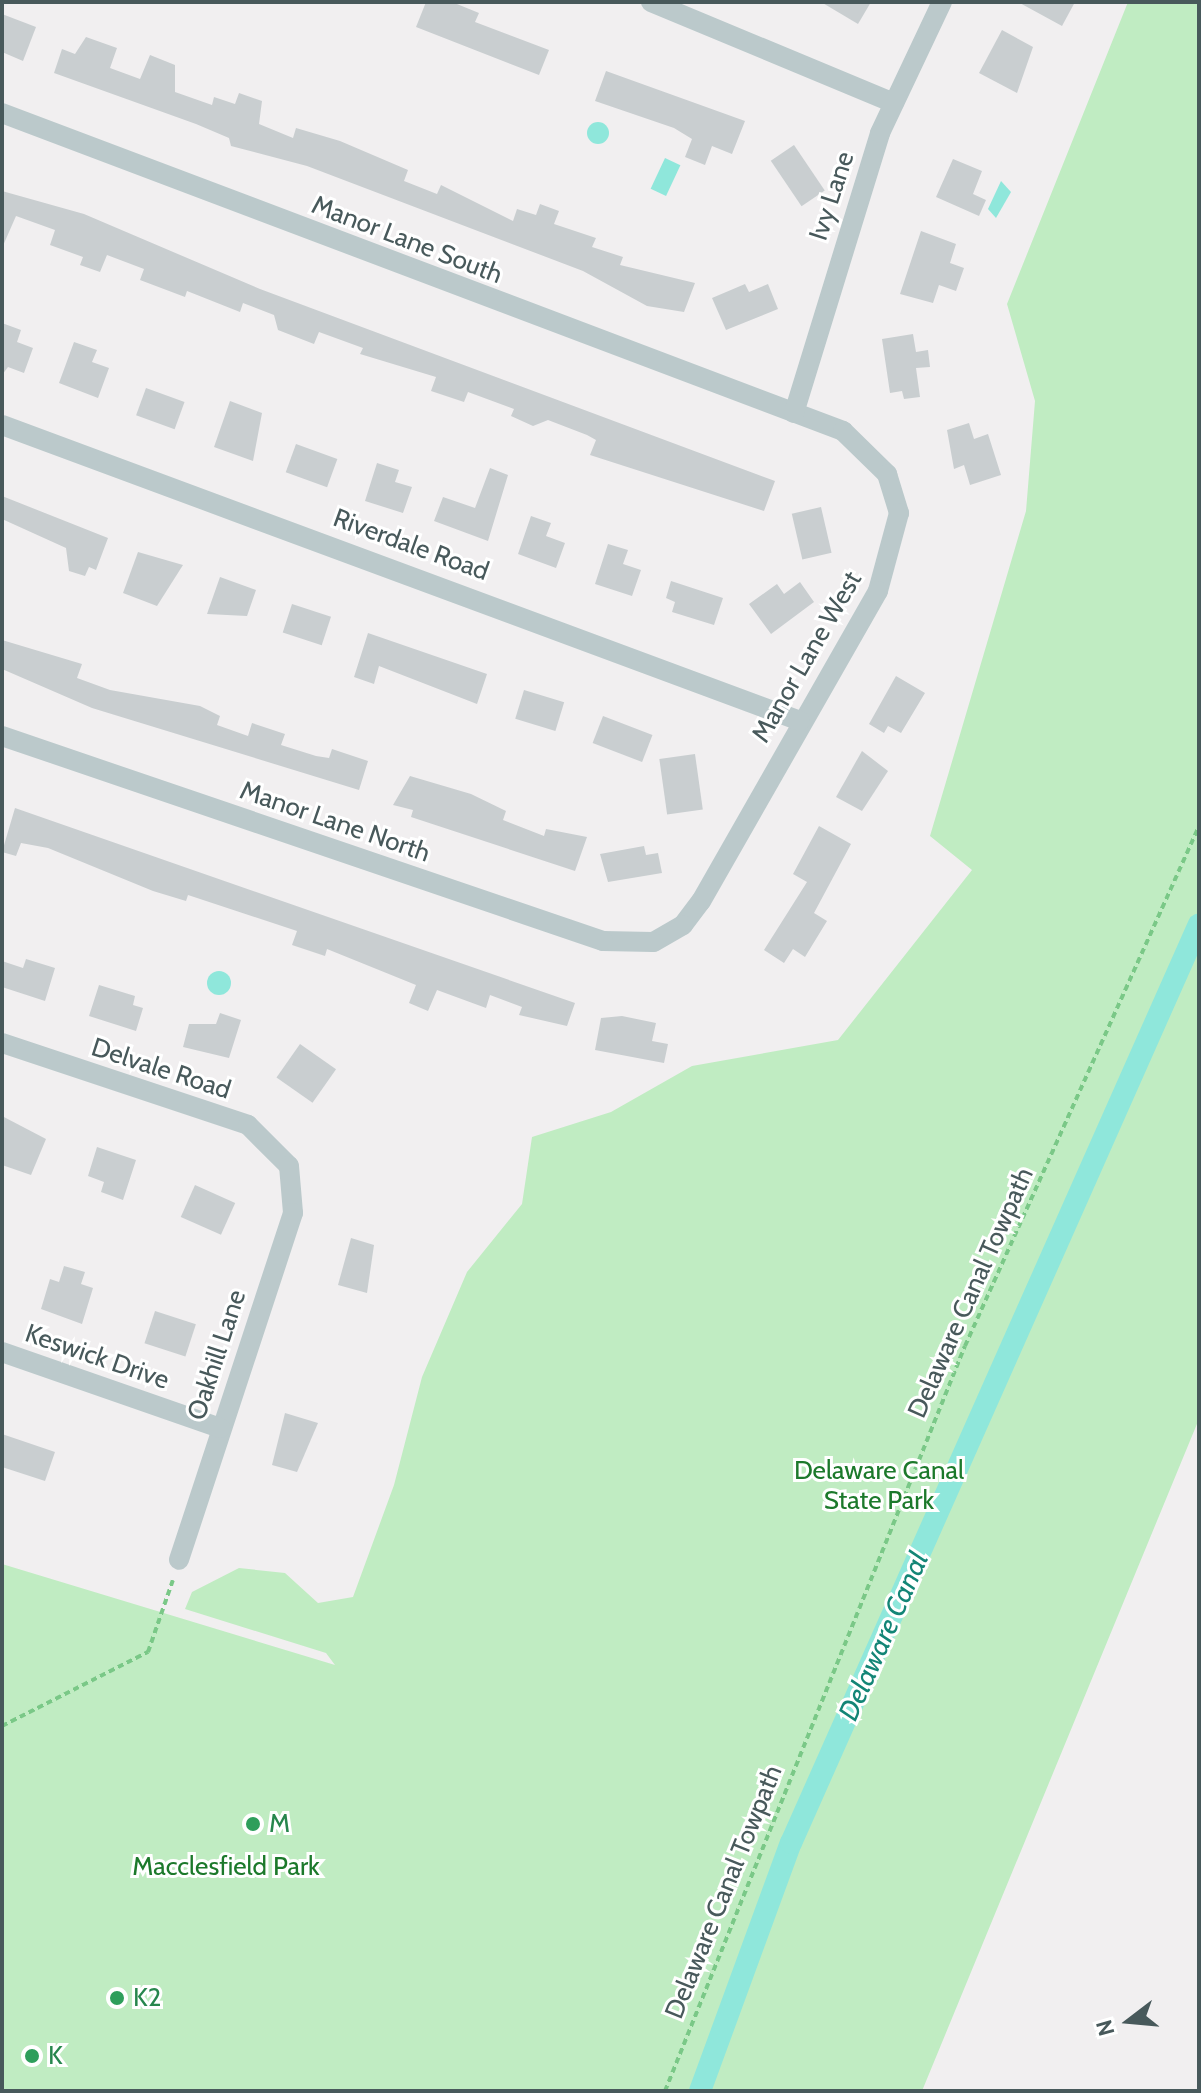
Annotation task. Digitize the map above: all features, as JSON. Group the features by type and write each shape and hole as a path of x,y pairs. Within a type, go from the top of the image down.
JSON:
{"street":[{"path":"651,2 894,103"},
{"name":"Ivy Lane","path":"794,413 894,103 942,2"},
{"name":"Manor Lane South","path":"2,113 794,413"},
{"name":"Manor Lane West","path":"653,942 695,911 800,721 878,591 899,513 887,474 867,450 794,413"},
{"name":"Riverdale Road","path":"2,425 800,721"},
{"name":"Manor Lane North","path":"2,736 603,941 653,942"},
{"name":"Delvale Road","path":"2,1043 248,1125 289,1166"},
{"name":"Oakhill Lane","path":"179,1560 293,1213 289,1166"},
{"name":"Keswick Drive","path":"2,1352 220,1428"}],"path":[{"name":"Delaware Canal Towpath","path":"665,2091 965,1346 1199,826"},
{"path":"2,1726 155,1645 179,1560"}],"green space":[{"path":"1128,2 1199,2 1199,1419 922,2091 2,2091 2,1564 335,1665 326,1653 185,1609 192,1592 239,1568 285,1573 318,1603 353,1597 394,1485 422,1377 467,1272 522,1204 532,1137 611,1112 692,1066 838,1040 972,870 930,836 1026,511 1035,401 1007,304"}],"shaded area":[{"path":"594,122 602,122 609,133 602,144 594,144 587,137 587,129"},
{"path":"665,158 680,165 666,196 651,189"},
{"path":"1001,181 1011,192 996,218 988,209"},
{"path":"219,971 228,974 231,983 228,992 219,995 210,992 207,983 210,974"}],"building":[{"path":"426,2 452,2 479,13 475,22 549,50 539,75 416,27"},
{"path":"821,2 871,2 858,24"},
{"path":"1018,2 1075,2 1062,26"},
{"path":"2,14 36,27 23,61 2,52"},
{"path":"1002,30 1033,47 1017,93 979,73"},
{"path":"86,37 117,48 110,68 140,79 150,55 175,65 175,92 212,105 214,97 235,104 239,93 262,101 259,124 293,138 296,128 340,141 408,170 404,181 437,194 441,185 513,221 517,209 536,215 540,204 559,211 554,224 596,238 592,247 623,257 620,265 695,283 684,312 647,306 583,271 307,166 231,146 229,138 196,124 54,73 62,49 75,54"},
{"path":"606,71 745,121 732,154 712,146 705,165 685,157 692,139 674,128 595,101"},
{"path":"794,145 825,191 802,206 771,161"},
{"path":"953,159 982,171 973,194 986,200 979,216 936,197"},
{"path":"2,191 84,214 260,289 775,481 764,511 590,455 596,440 587,435 548,420 533,426 511,416 514,409 468,392 464,402 431,391 436,377 360,354 363,348 319,332 314,344 278,330 274,315 243,303 240,312 187,291 185,297 140,280 144,269 107,255 100,272 80,265 83,257 50,245 55,230 16,216 2,248"},
{"path":"921,231 956,244 950,263 964,268 956,291 939,285 933,303 900,294"},
{"path":"745,284 749,292 768,284 778,309 726,330 712,298"},
{"path":"2,323 21,330 17,342 33,348 24,373 8,367 2,375"},
{"path":"913,334 916,352 928,350 930,367 916,368 920,397 904,399 902,391 890,393 882,339"},
{"path":"74,342 97,350 92,362 109,368 98,398 59,383"},
{"path":"146,388 185,402 175,429 136,415"},
{"path":"230,401 262,413 253,461 214,447"},
{"path":"969,423 974,439 988,434 1001,475 970,485 964,465 954,469 947,430"},
{"path":"296,444 337,459 327,487 286,472"},
{"path":"377,463 399,470 395,482 412,487 403,513 365,501"},
{"path":"490,468 508,475 488,541 434,521 443,497 475,508"},
{"path":"2,496 108,538 96,570 89,567 85,576 69,571 66,548 2,519"},
{"path":"821,507 832,553 802,560 792,514"},
{"path":"531,516 551,523 546,536 565,543 556,568 518,554"},
{"path":"608,544 628,550 623,564 641,570 632,596 595,584"},
{"path":"138,552 183,565 157,606 123,593"},
{"path":"220,577 256,590 247,616 207,614"},
{"path":"671,581 723,598 714,625 672,612 675,602 666,598"},
{"path":"800,582 814,602 771,634 749,604 777,584 784,594"},
{"path":"292,604 331,617 322,645 283,633"},
{"path":"368,633 487,674 477,704 379,666 374,684 354,677"},
{"path":"2,640 82,664 77,678 110,690 200,706 220,716 217,725 248,736 252,723 285,734 281,745 329,758 332,749 368,761 359,790 92,708 2,669"},
{"path":"896,676 925,693 901,733 888,726 884,733 869,724"},
{"path":"524,690 564,702 555,731 515,719"},
{"path":"603,716 652,735 642,762 593,743"},
{"path":"862,751 888,771 862,811 836,797"},
{"path":"695,754 703,809 667,814 659,759"},
{"path":"410,776 471,794 506,811 503,820 544,836 546,829 587,837 575,871 411,817 413,810 393,805"},
{"path":"15,808 575,1003 567,1026 519,1015 522,1007 490,995 486,1008 437,990 428,1011 409,1003 416,985 327,949 325,956 292,945 297,931 188,895 186,901 153,891 48,848 21,843 16,856 2,852"},
{"path":"819,826 851,844 814,913 827,921 805,957 793,949 784,963 764,950 807,882 793,874"},
{"path":"644,846 646,855 658,853 662,873 608,882 600,854"},
{"path":"26,959 55,968 45,1001 2,987 2,961 23,968"},
{"path":"99,985 135,996 133,1005 143,1008 136,1031 89,1016"},
{"path":"220,1013 241,1020 229,1058 183,1047 189,1024 216,1024"},
{"path":"622,1016 656,1023 652,1041 668,1044 664,1063 595,1050 601,1018"},
{"path":"300,1044 336,1069 313,1103 276,1078"},
{"path":"2,1116 46,1139 31,1175 2,1165"},
{"path":"97,1147 136,1160 123,1200 101,1192 104,1182 88,1176"},
{"path":"195,1185 235,1203 221,1235 181,1217"},
{"path":"351,1238 374,1245 367,1293 338,1285"},
{"path":"64,1266 85,1272 81,1284 93,1288 82,1324 41,1309 50,1279 59,1282"},
{"path":"155,1311 196,1324 185,1357 144,1343"},
{"path":"285,1413 318,1423 297,1472 272,1465"},
{"path":"2,1434 55,1452 45,1481 2,1467"}],"waterway":[{"name":"Delaware Canal","path":"700,2091 791,1843 1199,924"}],"place":[{"name":"M","path":"253,1824"},
{"name":"K2","path":"117,1998"},
{"name":"K","path":"32,2056"}],"park label":[{"name":"Delaware Canal State Park","path":"879,1486"},
{"name":"Macclesfield Park","path":"226,1867"}]}
